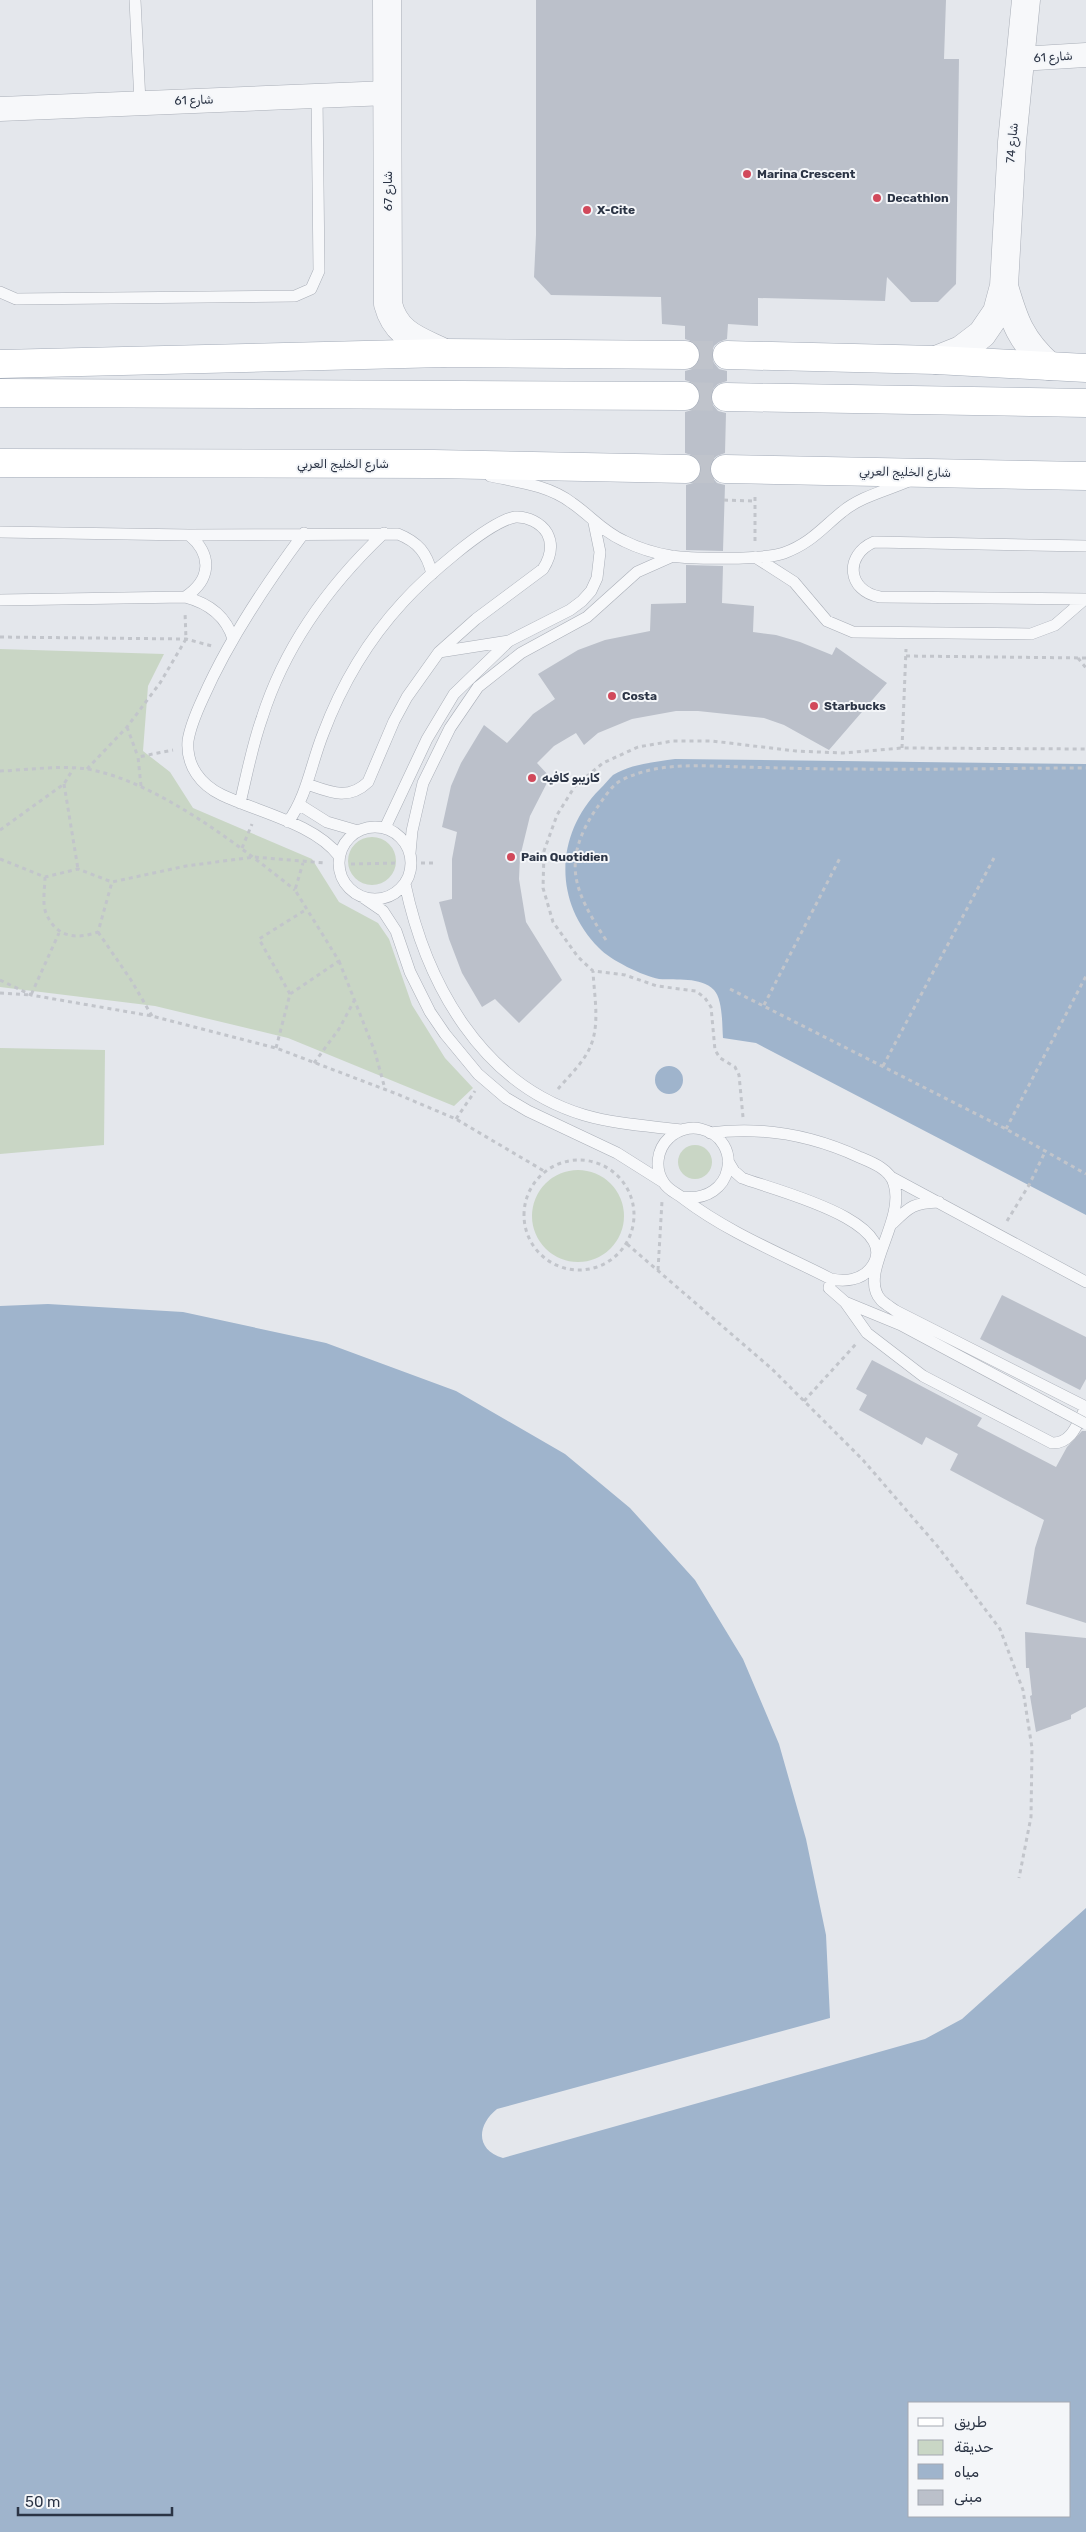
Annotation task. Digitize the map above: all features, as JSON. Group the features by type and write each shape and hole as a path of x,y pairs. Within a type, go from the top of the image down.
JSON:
{"main road":[{"path":"0,364 149,362 444,353 685,355"},
{"path":"727,355 936,360 1086,368"},
{"path":"0,392 149,362"},
{"path":"0,392 685,396"},
{"path":"726,397 1086,403"},
{"name":"شارع الخليج العربي","path":"0,464 434,464 686,469"},
{"name":"شارع الخليج العربي","path":"725,469 1086,476"}],"street":[{"name":"شارع 67","path":"386,0 388,304 396,325 405,334 444,353"},
{"name":"شارع 74","path":"936,360 961,350 982,334 996,312 1004,286 1012,142 1026,0"},
{"name":"شارع 61","path":"1020,59 1086,55"},
{"name":"شارع 61","path":"0,109 388,93"},
{"name":"شارع 74","path":"1004,286 1016,325 1023,338 1049,366"}],"lane":[{"path":"135,0 140,102"},
{"path":"0,292 16,299 295,296 311,289 319,271 317,96"},
{"path":"434,464 549,490 573,503 594,523 615,537 639,548 673,556 768,557 792,549 816,537 842,512 857,502 929,472"},
{"path":"288,822 300,805 326,726 352,673 391,617 432,574 486,532 514,518 524,517 541,526 550,542 548,561 543,569 482,614 439,652 407,697 390,730 368,782 356,792 340,795 308,784"},
{"path":"385,828 427,738 454,694 509,641 570,610 591,591 596,578 600,552 594,523"},
{"path":"0,532 189,535 398,534 411,539 422,548 429,560 432,574"},
{"path":"304,533 267,584 233,639 199,706 191,730 188,747 191,763 203,782 222,795 288,822 322,839 339,856"},
{"path":"240,802 262,717 286,658 302,630 339,579 384,533"},
{"path":"185,597 195,590 203,580 206,567 202,549 189,535"},
{"path":"1086,546 874,542 860,550 856,556 853,572 855,579 865,592 880,597 1086,599"},
{"path":"364,898 375,900 386,897 404,884 410,874 410,853 414,821 423,783 450,728 478,687 521,653 587,617 637,572 673,556"},
{"path":"755,557 794,582 820,615 835,626 853,632 1031,634 1055,625 1086,599"},
{"path":"0,600 185,597 196,600 215,611 230,628 233,639"},
{"path":"439,652 509,641"},
{"path":"300,805 327,822 358,831"},
{"path":"410,853 404,842 396,834 385,828 367,828 358,831 346,842 339,856 340,875 346,885 383,911 396,930 410,972 430,1012 445,1034 483,1078 506,1098 528,1111 617,1153 663,1182 671,1191 716,1222 831,1279 840,1281 860,1277 867,1273 878,1258 878,1248 870,1236 863,1228 839,1212 742,1178 734,1171 728,1161"},
{"path":"404,884 422,948 447,1001 486,1053 507,1072 549,1100 584,1115 681,1130"},
{"path":"663,1182 658,1164 662,1146 670,1136 681,1130 691,1128 710,1133 744,1130 766,1131 815,1139 871,1162 891,1177 1086,1282"},
{"path":"682,1197 705,1197 715,1191 725,1178 728,1161 726,1150 719,1140 710,1133"},
{"path":"831,1279 829,1288 845,1302 867,1333 923,1376 1052,1444 1062,1444 1069,1439 1086,1407 896,1311 880,1300 873,1282 878,1258 893,1223 896,1208 894,1184 891,1177"},
{"path":"893,1223 909,1207 924,1202 940,1202"},
{"path":"845,1302 901,1325 1086,1424"}],"path":[{"path":"755,557 756,470"},
{"path":"724,500 755,501"},
{"path":"87,769 128,728 160,683 186,639 185,597"},
{"path":"902,748 907,633"},
{"path":"0,637 186,639 227,651"},
{"path":"906,656 1086,658"},
{"path":"1078,658 1086,668"},
{"path":"128,728 138,757 140,786"},
{"path":"744,1130 739,1075 735,1067 720,1058 715,1050 711,1007 705,998 696,991 657,986 625,975 593,971 578,957 553,922 542,888 544,851 557,815 575,786 604,762 638,747 673,741 712,741 796,751 843,753 902,748 1086,749"},
{"path":"138,757 188,747"},
{"path":"606,940 577,889 576,857 582,830 618,782 644,772 677,765 852,769 1086,768"},
{"path":"0,830 64,784 74,769"},
{"path":"0,771 87,769 140,786 165,799 242,848 295,890 339,961 375,1052 385,1089"},
{"path":"64,784 78,870"},
{"path":"242,848 252,824"},
{"path":"764,1005 841,856"},
{"path":"0,859 45,877 78,870 112,882 186,866 254,857"},
{"path":"883,1066 994,858"},
{"path":"295,890 303,863"},
{"path":"45,877 45,912 59,933 72,937 84,937 98,932"},
{"path":"98,932 112,882"},
{"path":"290,994 259,938 307,909"},
{"path":"98,932 131,980 152,1016"},
{"path":"32,995 59,933"},
{"path":"276,1048 290,994 339,961"},
{"path":"549,1100 586,1055 592,1044 595,1023 593,971"},
{"path":"1006,1130 1086,976"},
{"path":"0,980 32,995"},
{"path":"730,989 883,1066 1086,1174"},
{"path":"0,993 32,995 152,1016 276,1048 385,1089 456,1119 544,1171"},
{"path":"314,1063 339,1029 354,1000"},
{"path":"456,1119 483,1078"},
{"path":"998,1234 1029,1185 1045,1152"},
{"path":"576,1159 593,1161 609,1168 622,1180 631,1194 635,1210 634,1228 627,1244 616,1257 600,1267 583,1271 557,1266 549,1262 536,1250 527,1235 523,1218 525,1200 532,1184 544,1171 559,1163 576,1159"},
{"path":"658,1271 663,1182"},
{"path":"627,1244 772,1369 863,1460 939,1548 1000,1629 1022,1690 1032,1748 1031,1817 1019,1878"},
{"path":"804,1401 867,1333"}],"green space":[{"path":"0,649 164,654 148,686 143,751 170,772 193,808 312,859 339,902 378,923 389,939 412,1005 445,1058 473,1088 454,1106 288,1038 155,1006 0,987"},
{"path":"367,837 377,837 386,841 392,847 395,852 395,870 386,881 377,885 367,885 358,881 352,875 348,866 348,856 352,847 358,841"},
{"path":"0,1048 105,1050 104,1145 0,1154"},
{"path":"695,1145 702,1146 707,1150 711,1155 711,1169 707,1174 702,1178 695,1179 688,1178 683,1174 679,1169 678,1162 679,1155 683,1150 688,1146"},
{"path":"578,1170 596,1173 611,1183 621,1198 624,1216 621,1234 611,1249 596,1259 578,1262 560,1259 545,1249 535,1234 532,1216 535,1198 545,1183 560,1173"}],"water":[{"path":"675,759 1086,764 1086,1215 756,1043 723,1038 722,1013 717,994 714,990 695,981 652,977 619,962 599,948 584,930 573,910 567,889 565,868 574,826 585,807 613,775 635,766"},
{"path":"669,1066 679,1070 683,1080 679,1090 669,1094 659,1090 655,1080 659,1070"},
{"path":"48,1304 183,1312 326,1343 456,1391 565,1454 630,1508 695,1580 743,1659 779,1744 806,1839 826,1935 830,2018 497,2109 486,2122 482,2136 487,2149 494,2154 503,2158 925,2039 962,2019 1086,1908 1086,2532 0,2532 0,1306"}],"building":[{"name":"Marina Crescent","path":"536,0 946,0 944,59 959,59 956,284 938,302 911,302 887,277 885,301 758,298 758,326 728,324 727,339 714,346 711,354 714,363 719,369 727,371 727,381 718,384 710,396 713,405 718,411 726,413 725,453 711,461 709,468 712,477 717,483 725,485 723,551 686,550 686,485 693,483 699,477 702,469 699,461 694,456 685,453 685,412 692,410 698,404 701,396 698,388 693,383 685,380 685,371 692,369 698,363 701,355 699,348 693,342 685,339 685,326 662,324 661,297 551,295 534,277 536,235"},
{"path":"686,565 723,566 722,603 754,606 753,632 776,635 832,655 836,647 887,683 829,750 784,725 764,718 698,711 676,711 632,719 598,733 584,745 576,733 554,746 537,763 550,777 530,816 520,857 519,879 526,922 562,980 519,1023 495,999 482,1007 462,973 449,939 439,902 452,899 452,859 457,832 442,827 451,786 461,763 484,725 507,743 533,714 555,699 538,674 578,650 605,640 650,631 651,604 686,603"},
{"path":"1002,1295 1086,1337 1086,1379 1080,1390 980,1339"},
{"path":"872,1360 982,1418 977,1426 1056,1467 1067,1447 1082,1431 1086,1431 1086,1623 1026,1604 1035,1548 1044,1520 950,1470 958,1454 926,1437 922,1445 859,1410 867,1395 856,1389"},
{"path":"1025,1632 1086,1638 1086,1707 1071,1715 1071,1719 1036,1732 1030,1696 1032,1695 1029,1668 1026,1668"}],"tunnel":[{"path":"685,355 727,355"},
{"path":"685,396 726,397"},
{"path":"686,469 725,469"}],"place":[{"name":"Marina Crescent","path":"747,174"},
{"name":"Decathlon","path":"877,198"},
{"name":"X-Cite","path":"587,210"},
{"name":"Costa","path":"612,696"},
{"name":"Starbucks","path":"814,706"},
{"name":"كاريبو كافيه","path":"532,778"},
{"name":"Pain Quotidien","path":"511,857"}]}
